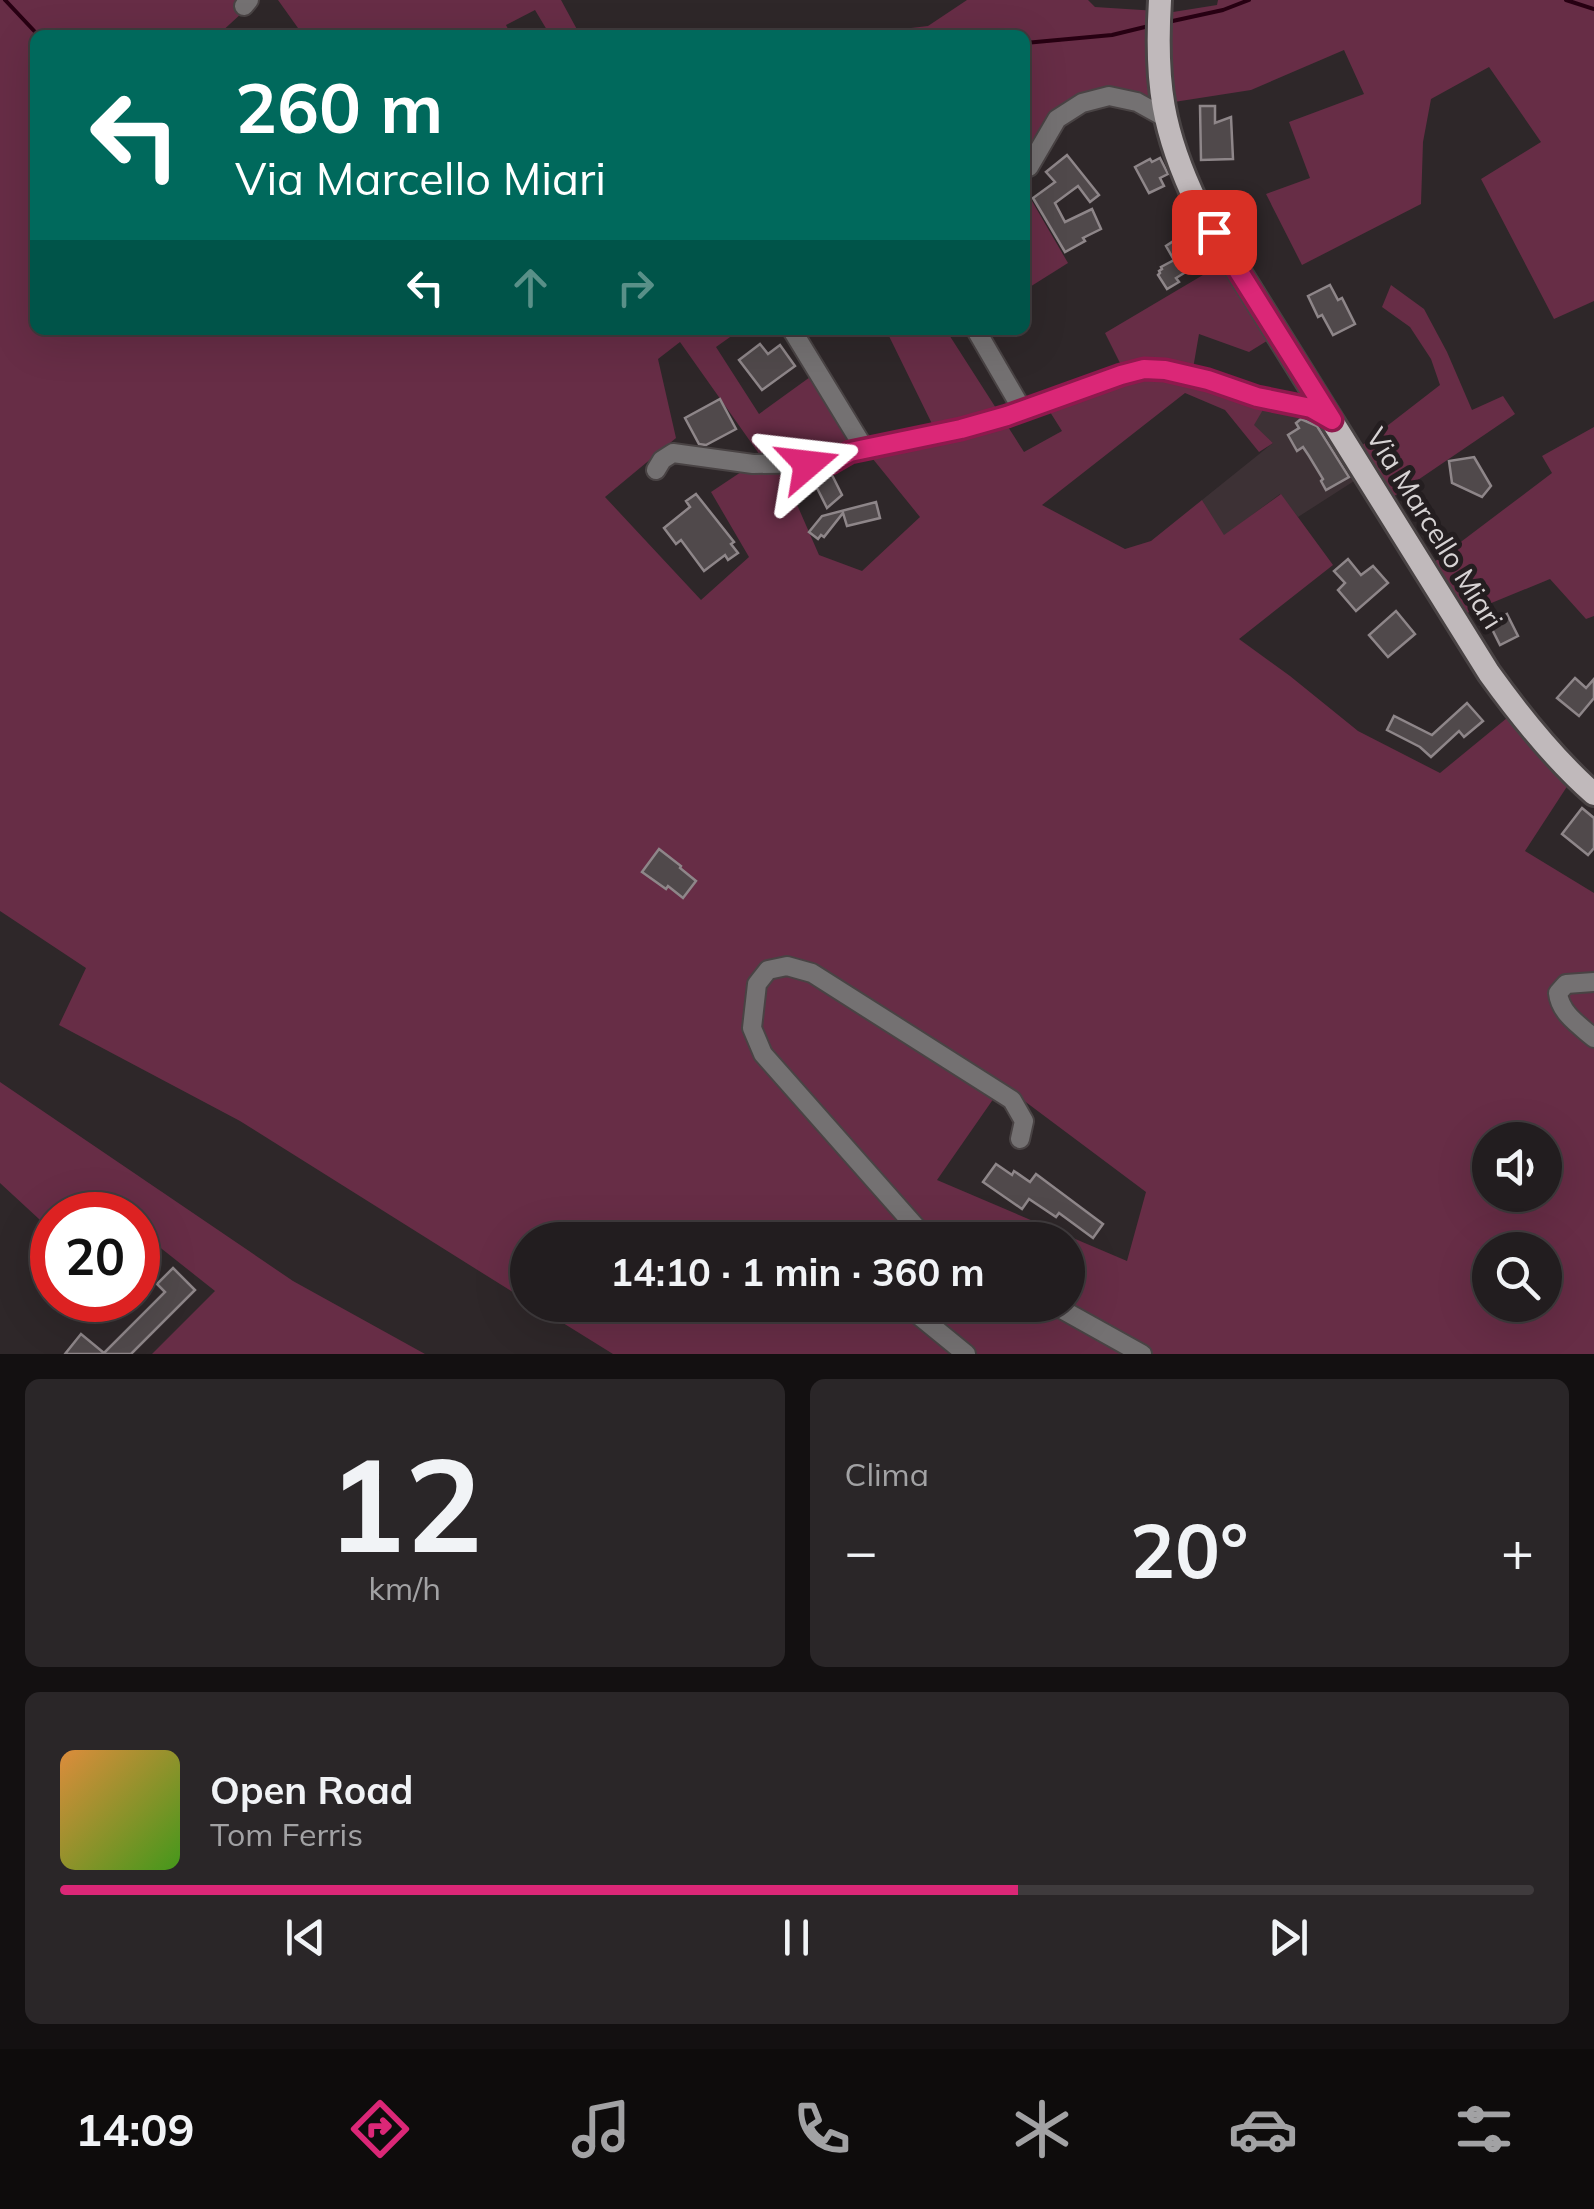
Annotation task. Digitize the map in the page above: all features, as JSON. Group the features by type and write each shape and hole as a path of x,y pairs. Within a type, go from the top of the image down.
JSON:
{"main road":[{"name":"Via Marcello Miari","path":"1160,4 1157,42 1164,117 1174,153 1198,206 1498,685 1574,776 1594,794"}],"street":[{"path":"1030,164 1057,119 1082,103 1109,96 1138,102 1164,117"},
{"path":"795,335 864,448"},
{"path":"979,335 1024,411"},
{"path":"656,470 662,460 673,454 715,460 831,463 864,448 961,429 1024,411 1144,369 1208,380 1257,397 1311,408 1332,420"},
{"path":"915,1222 762,1054 752,1028 758,984 768,970 787,966 812,973 1012,1100 1024,1120 1020,1138"},
{"path":"1594,982 1566,984 1558,993 1564,1011 1594,1038"},
{"path":"927,1322 966,1354"},
{"path":"1085,1322 1142,1354"}],"shaded area":[{"path":"0,0 256,0 223,30 30,30 30,335 733,335 716,347 759,414 817,372 864,448 936,432 888,335 949,335 1024,452 1062,431 1045,404 1126,375 1105,333 1230,259 1278,334 1249,352 1199,334 1191,380 1267,403 1254,425 1273,443 1259,452 1225,410 1185,393 1042,505 1125,549 1151,541 1202,500 1224,535 1281,494 1333,565 1239,639 1358,731 1440,773 1507,718 1568,785 1525,851 1594,893 1594,1354 613,1354 561,1322 1085,1322 1085,1243 1127,1261 1146,1192 1003,1085 937,1180 1036,1222 510,1222 510,1290 240,1121 59,1025 86,968 0,911","holes":["680,342 762,458 711,492 749,557 701,600 605,497 676,438 658,359","864,448 920,517 862,571 819,555 785,477"]},
{"path":"278,0 561,0 577,30 547,30 535,10 506,25 508,30 299,30"},
{"path":"967,0 1088,0 1095,7 1173,12 1217,5 1218,0 1594,0 1594,301 1554,319 1481,179 1541,142 1489,67 1431,99 1423,142 1421,204 1302,265 1266,194 1310,178 1289,122 1364,94 1344,50 1251,90 1174,102 1110,100 1083,106 1030,157 1030,30 894,30 928,26"},
{"path":"1030,198 1068,263 1030,287"},
{"path":"1391,285 1424,309 1472,410 1503,396 1515,414 1384,503 1356,450 1440,385 1431,359 1410,327 1382,307"},
{"path":"1267,403 1329,421 1365,474 1298,517 1280,494 1224,536 1202,500 1273,443 1253,425"},
{"path":"1594,427 1594,616 1586,619 1550,579 1455,618 1425,569 1552,473 1542,456"},
{"path":"0,1082 293,1281 425,1354 152,1354 215,1291 160,1247 160,1192 30,1192 30,1211 0,1183"}],"building":[{"path":"1200,106 1215,106 1215,123 1231,117 1233,159 1201,160"},
{"path":"1067,155 1099,195 1090,202 1078,186 1055,203 1065,222 1092,209 1101,229 1065,252 1033,198 1055,182 1046,172"},
{"path":"1160,158 1168,174 1160,178 1164,186 1149,193 1135,167"},
{"path":"1184,234 1202,262 1176,278 1179,282 1167,289 1158,275 1161,267 1174,260 1166,246"},
{"path":"1330,285 1338,300 1342,298 1355,324 1333,335 1308,296"},
{"path":"760,344 768,354 780,345 795,366 762,390 739,360"},
{"path":"720,399 736,429 706,445 699,444 685,418"},
{"path":"1301,419 1317,426 1349,477 1326,490 1303,447 1297,451 1288,435 1299,428 1296,423"},
{"path":"1474,457 1491,486 1482,497 1452,483 1449,461"},
{"path":"832,475 842,495 827,508 808,480"},
{"path":"696,494 734,542 731,544 738,553 728,560 725,555 704,571 681,540 676,544 664,528 690,507 686,501"},
{"path":"876,502 880,518 847,526 843,513 824,537 818,539 809,532 822,516"},
{"path":"1348,559 1361,575 1373,566 1388,583 1356,611 1338,590 1345,583 1334,571"},
{"path":"1396,611 1415,634 1388,657 1369,635"},
{"path":"1507,614 1518,636 1500,645 1489,623"},
{"path":"1575,678 1586,688 1594,679 1594,698 1579,716 1557,698"},
{"path":"1467,703 1483,721 1464,737 1459,731 1431,757 1387,730 1394,716 1432,735"},
{"path":"1582,808 1594,818 1594,848 1588,855 1562,834"},
{"path":"659,849 696,881 683,898 642,872"},
{"path":"996,1164 1030,1182 1036,1174 1103,1224 1093,1238 1085,1232 1085,1222 1071,1222 1059,1213 1056,1217 1029,1199 1022,1209 983,1182"},
{"path":"173,1268 195,1290 131,1354 65,1354 81,1334 104,1353 135,1322 160,1322 160,1297 165,1292 160,1281"}],"waterway":[{"path":"5,0 33,30"},
{"path":"1168,22 1249,0"},
{"path":"1566,0 1594,9"},
{"path":"1030,43 1112,35 1149,26"}],"route":[{"path":"808,464 831,463 850,452 1007,416 1144,369 1208,380 1257,397 1311,408 1332,420 1214,232"}]}
